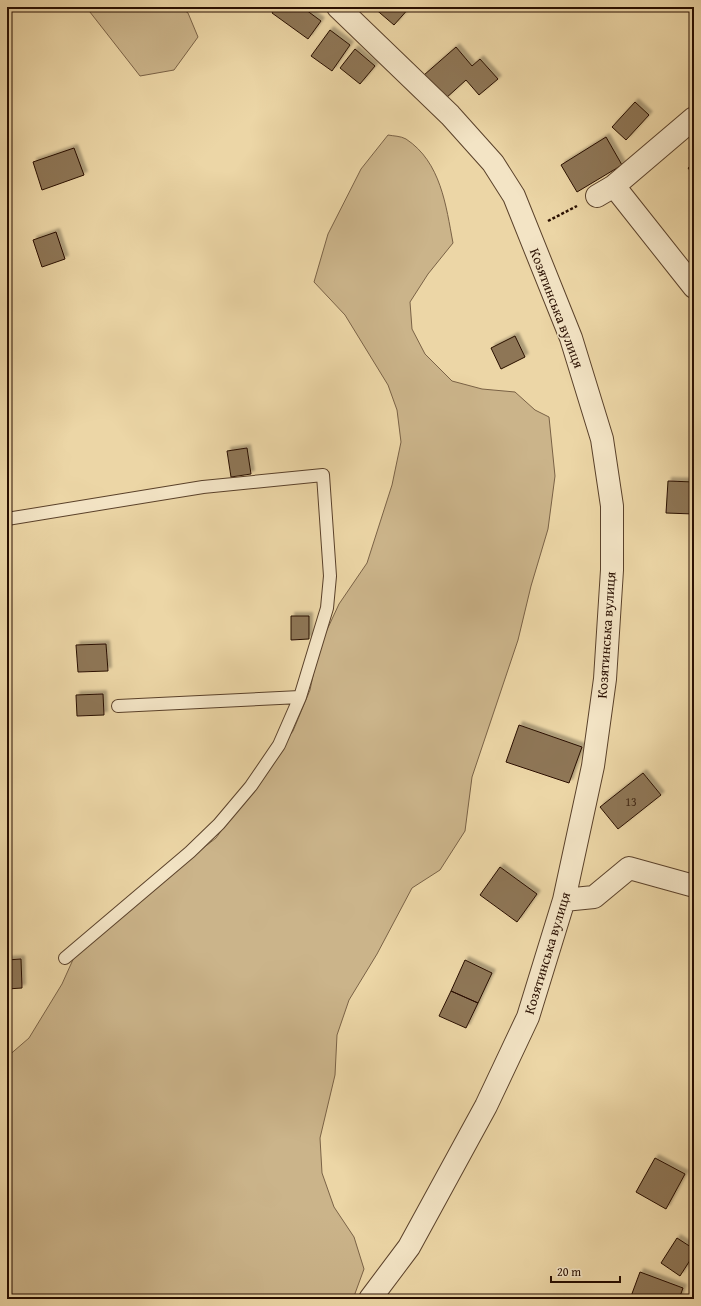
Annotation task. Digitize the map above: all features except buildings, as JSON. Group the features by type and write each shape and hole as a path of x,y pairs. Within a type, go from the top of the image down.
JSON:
{"street":[{"name":"Козятинська вулиця","path":"338,7 450,115 493,163 514,196 571,338 602,439 612,506 612,570 605,679 593,766 564,900 528,1017 486,1106 409,1247 370,1299"},
{"path":"694,118 606,191 694,287"},
{"path":"564,900 594,897 629,868 694,886"}],"lane":[{"path":"7,519 203,487 323,475 330,576 327,608 300,697 279,745 251,786 219,824 190,852 65,958"},
{"path":"118,706 300,697"}],"path":[{"path":"548,221 606,191"}],"shaded area":[{"path":"86,7 180,7 188,13 198,37 174,70 140,76"},
{"path":"388,135 406,139 418,149 427,160 440,186 448,214 453,243 428,274 410,302 412,329 425,354 452,381 482,389 515,392 535,410 549,417 555,476 548,529 531,586 518,640 472,777 465,831 440,870 412,888 377,954 349,1000 337,1035 335,1075 320,1138 322,1173 334,1207 354,1237 364,1269 353,1299 7,1299 7,1057 29,1038 62,984 80,944 216,838 293,731 310,690 319,647 339,604 367,563 392,485 401,442 397,410 388,385 345,315 314,282 328,234 361,169"}]}
